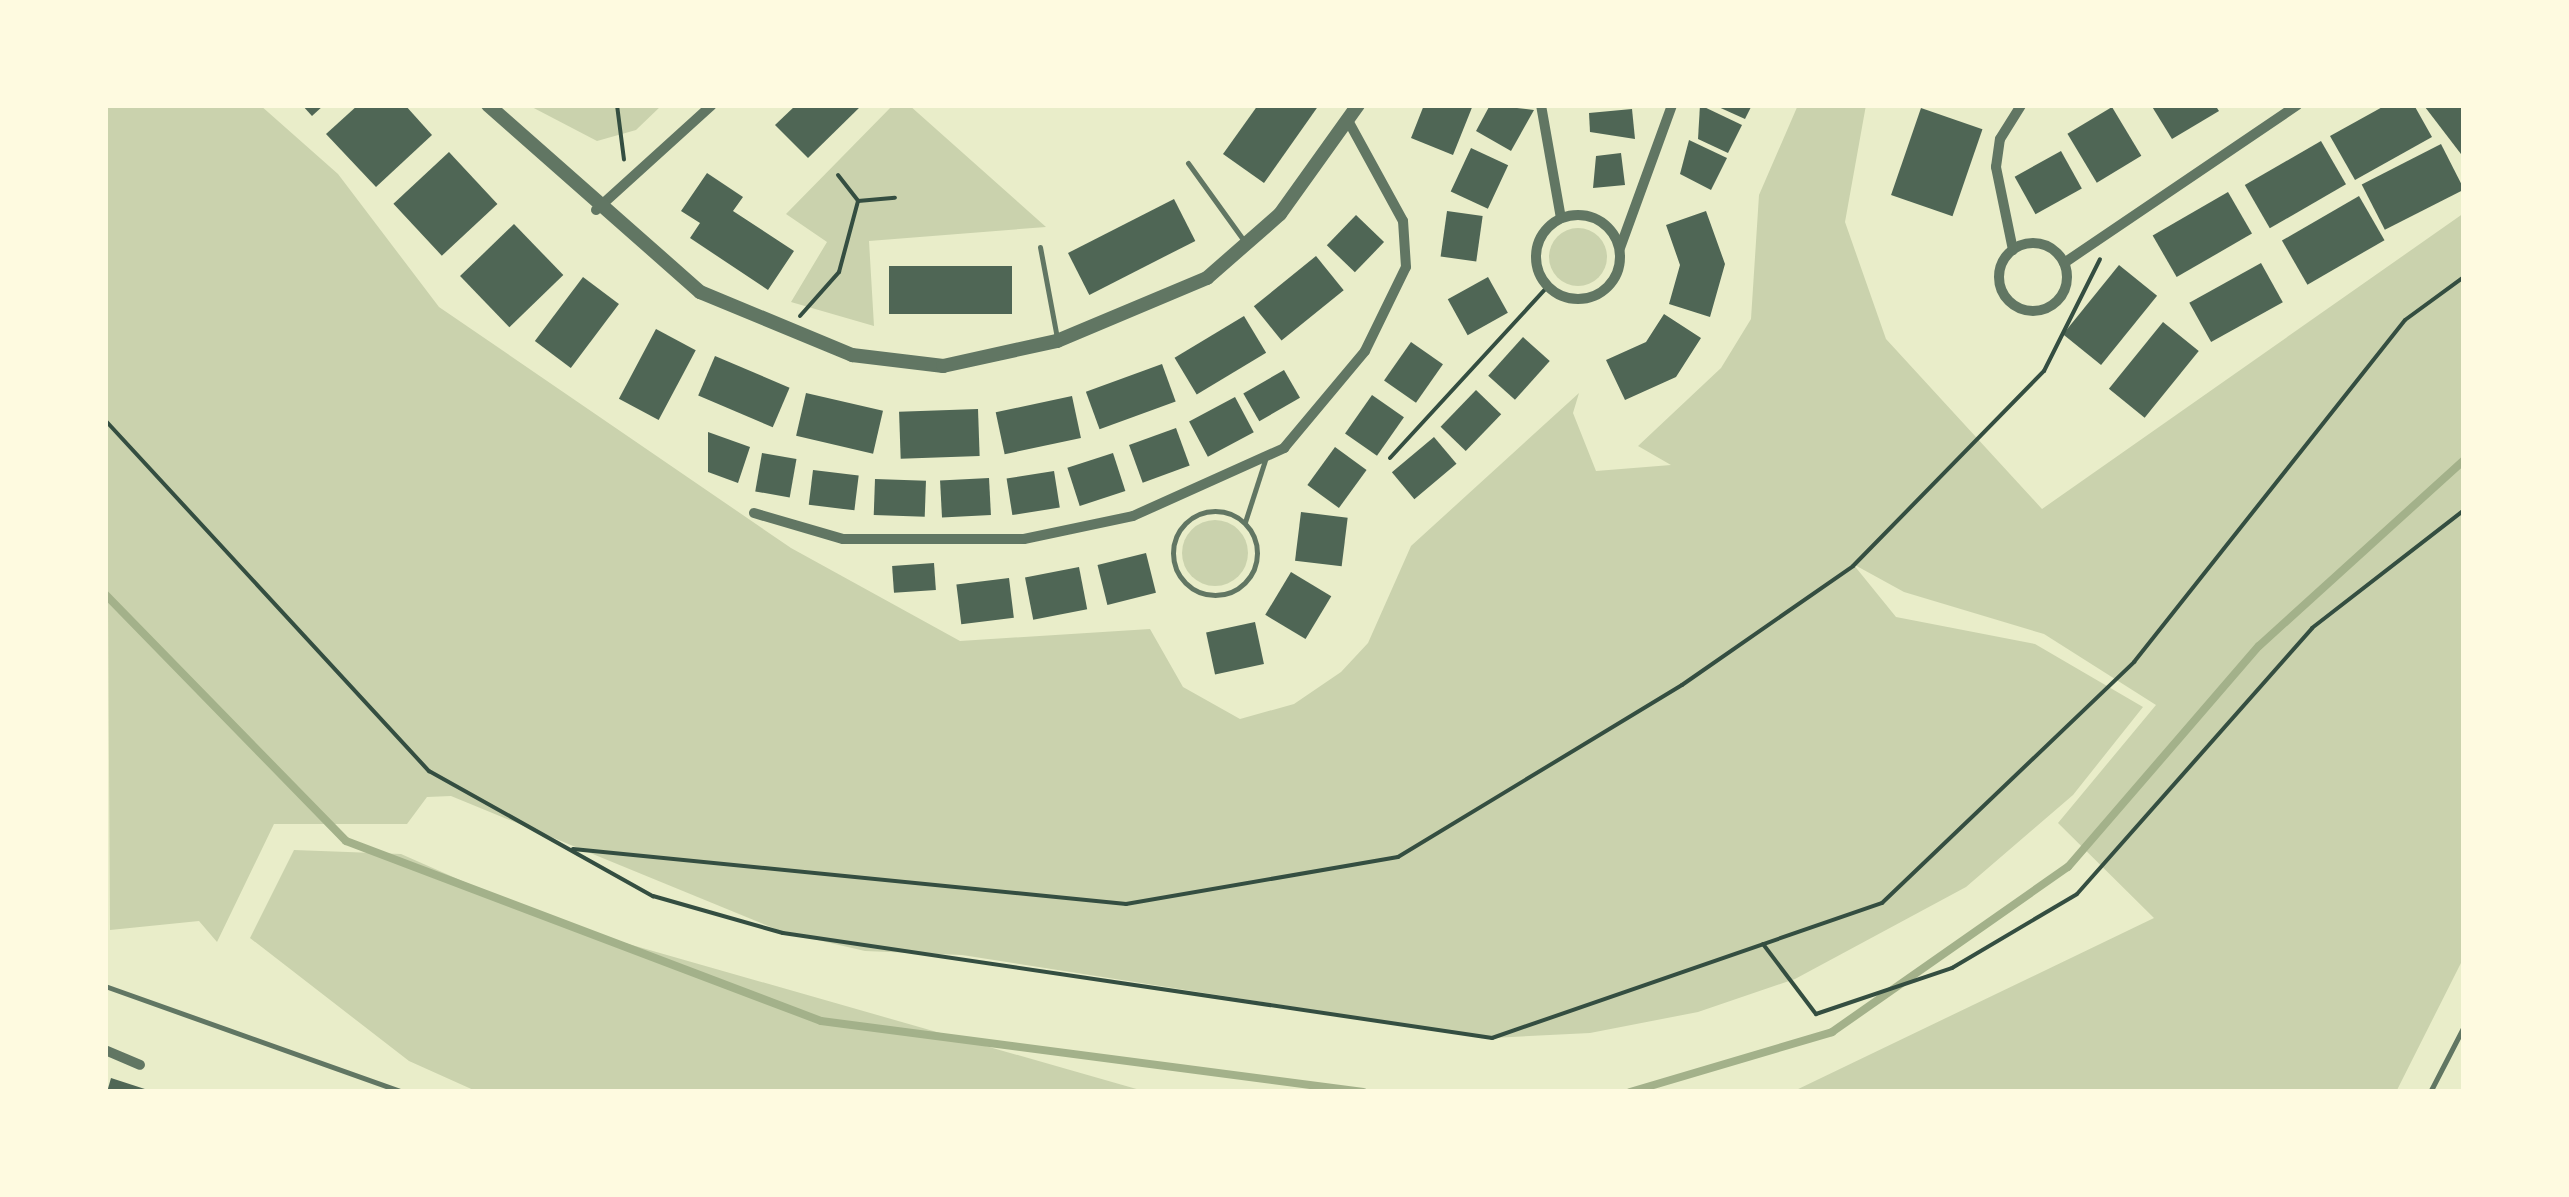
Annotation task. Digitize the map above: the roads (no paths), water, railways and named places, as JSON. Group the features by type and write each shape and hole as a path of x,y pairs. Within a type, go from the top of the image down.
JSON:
{"street":[{"path":"488,105 596,210 700,292 787,333 900,365 942,366 1057,341 1174,296 1248,246 1350,124 1358,105"},
{"path":"596,210 712,105"},
{"path":"1540,105 1561,218 1535,253 1547,287 1567,299 1597,296 1615,278 1620,249 1672,105"},
{"path":"2021,105 2000,139 1996,166 2013,250 1999,281 2027,310 2060,297 2064,263 2297,105"},
{"path":"754,513 844,538 1024,539 1133,516 1265,460 1364,351 1406,268 1403,221 1350,124"},
{"path":"1561,218 1590,216 1620,249"},
{"path":"2013,250 2038,244 2064,263"},
{"path":"105,1050 140,1066"}],"lane":[{"path":"1188,163 1248,246"},
{"path":"1040,248 1057,341"},
{"path":"1244,522 1205,512 1178,531 1173,560 1187,586 1222,595 1250,577 1258,548 1244,522 1265,460"},
{"path":"105,986 402,1092"},
{"path":"2430,1092 2464,1026"}],"waterway":[{"path":"1630,1092 1832,1032 2068,867 2259,646 2464,460"},
{"path":"105,594 346,841 821,1021 1363,1092"}]}
